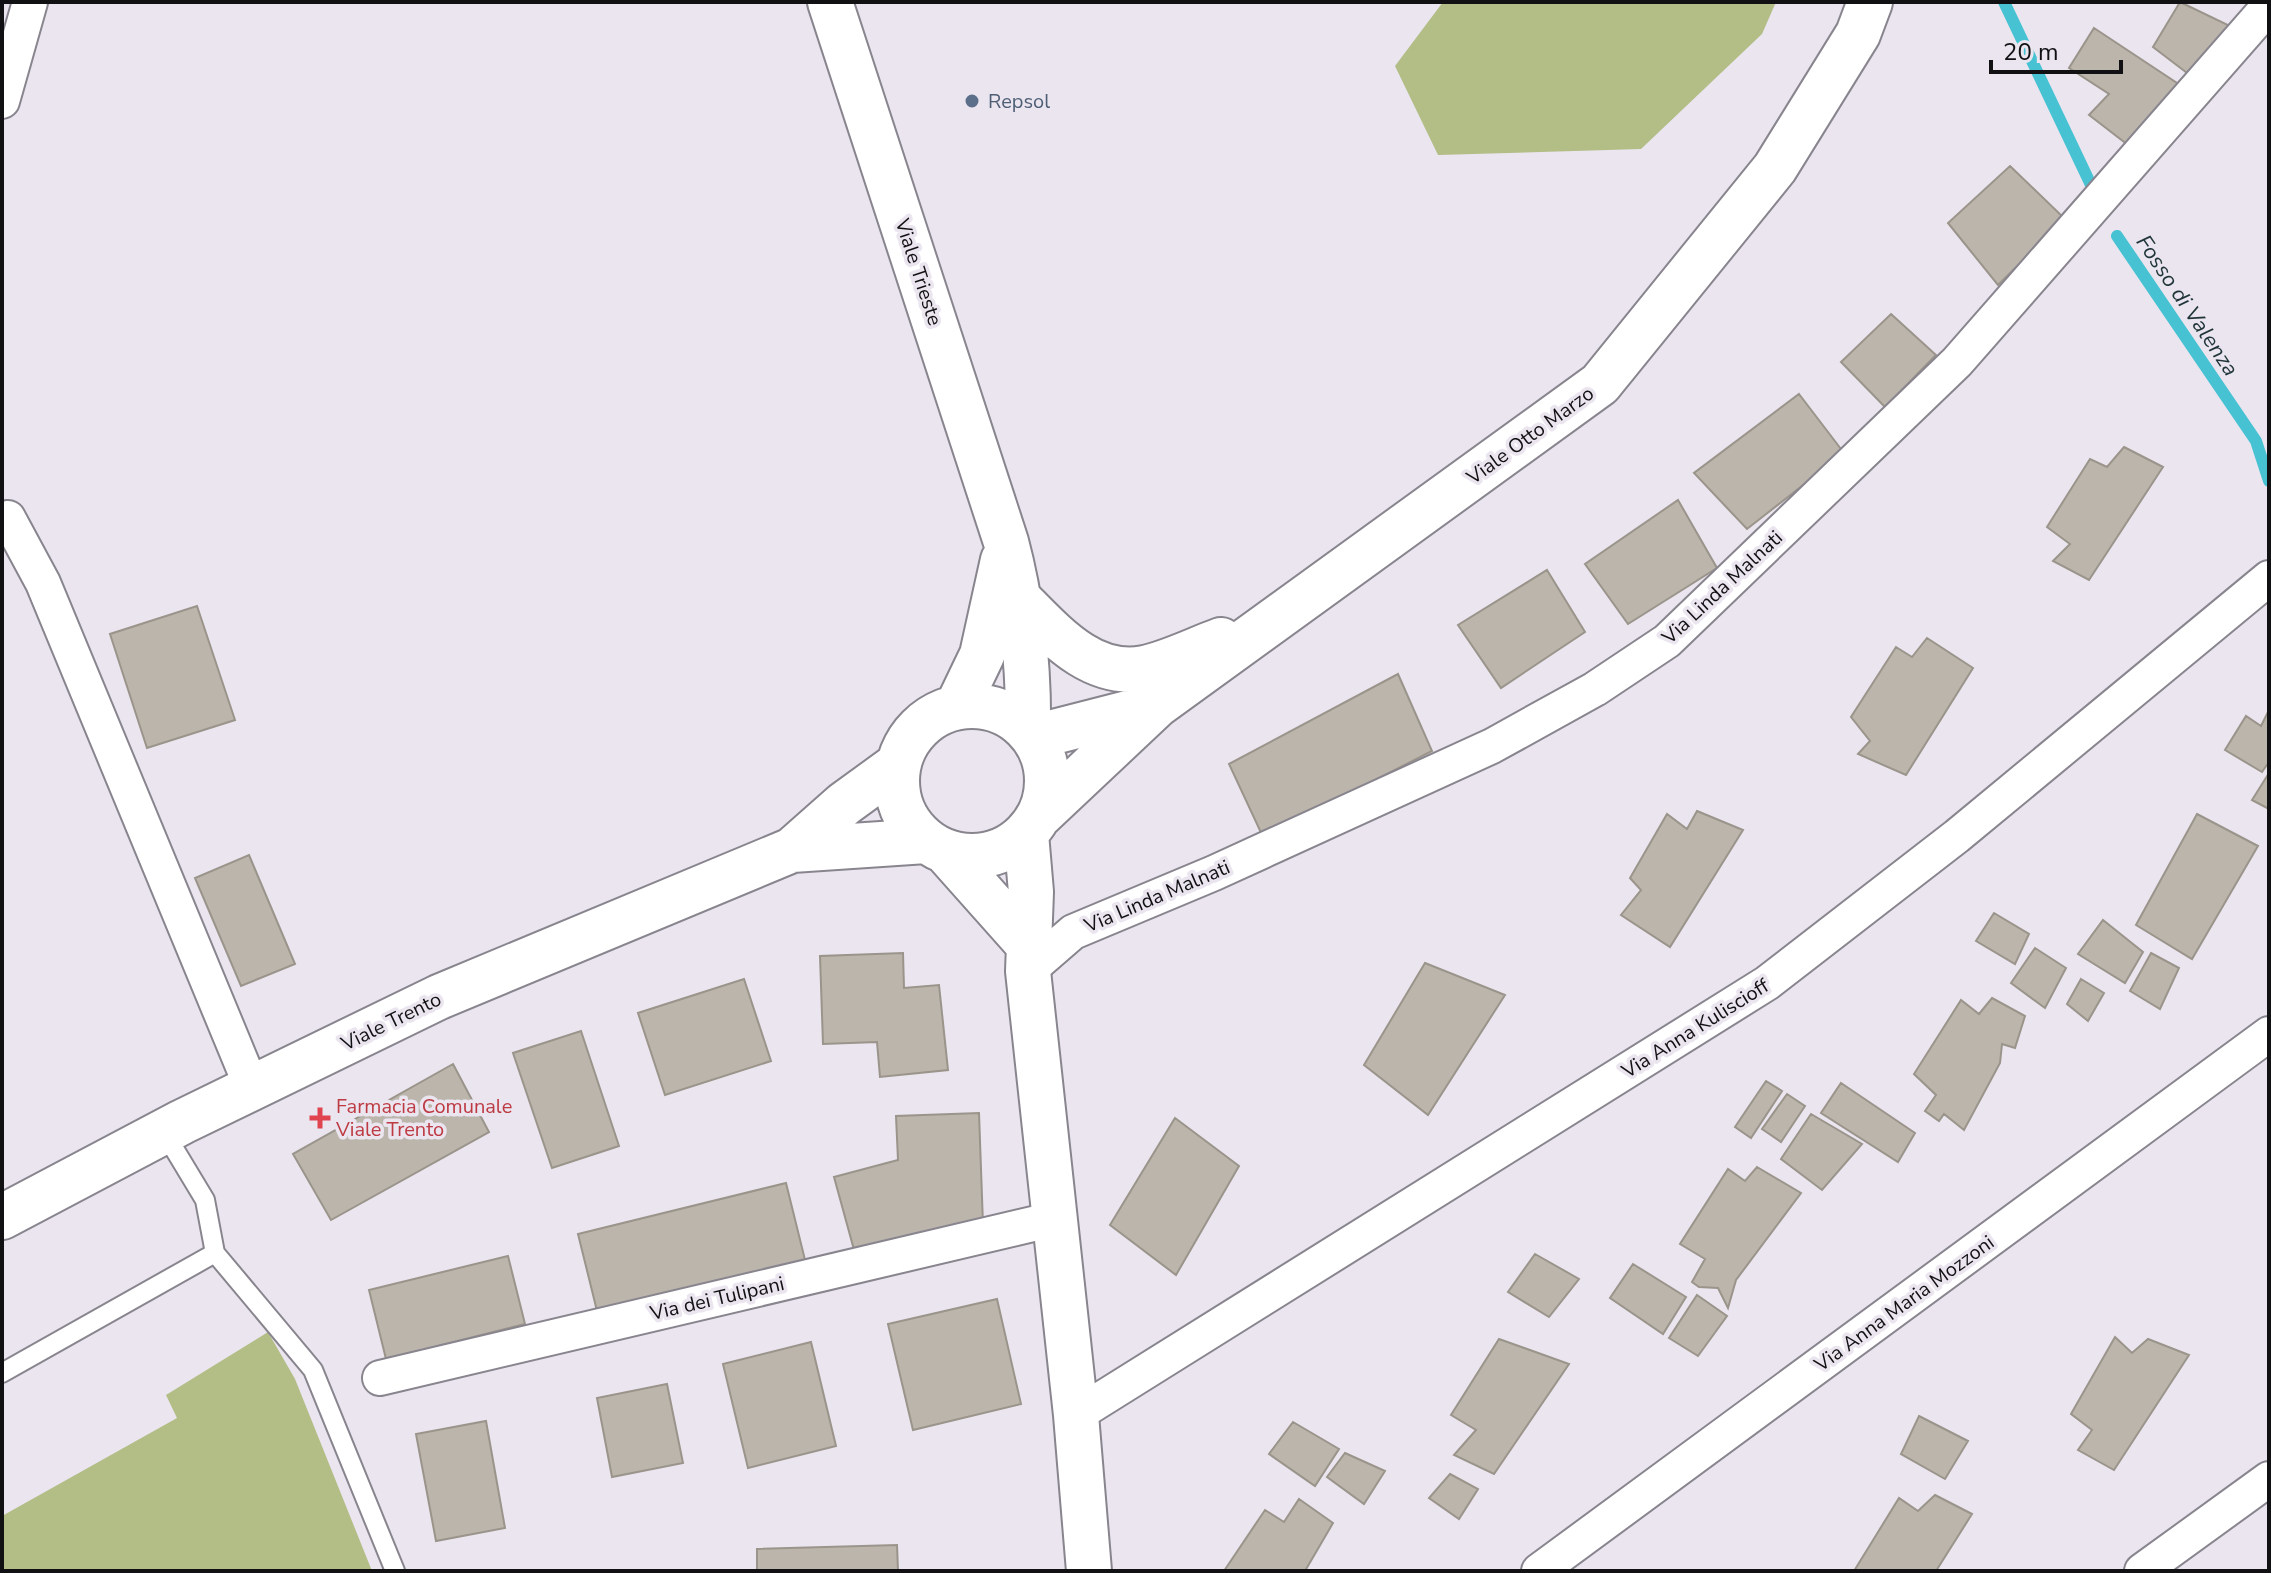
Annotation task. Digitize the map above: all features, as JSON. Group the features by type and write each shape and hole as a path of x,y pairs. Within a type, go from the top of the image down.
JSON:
{"street":[{"path":"2,101 30,2"},
{"name":"Viale Trieste","path":"830,2 1006,542 1022,602 1029,661 1031,734"},
{"name":"Viale Otto Marzo","path":"1032,826 1157,705 1600,384 1775,168 1858,34 1870,2"},
{"name":"Via Linda Malnati","path":"1028,957 1073,932 1214,873 1492,746 1595,689 1667,641 1957,362 2269,6"},
{"path":"8,518 43,583 252,1088"},
{"name":"Viale Trieste","path":"957,707 982,655 996,607 1006,542"},
{"name":"Via Anna Kuliscioff","path":"1076,1415 1767,983 1957,836 2269,578"},
{"path":"1022,602 1064,644 1103,666 1143,669 1268,622"},
{"name":"Viale Otto Marzo","path":"1031,734 1157,705"},
{"path":"936,846 966,856 988,855 1008,847 1032,826 1046,798 1047,777 1043,756 1031,734 1008,715 983,707 957,707 919,727 906,744 899,764 898,796 906,816 936,846 1028,957"},
{"name":"Viale Trento","path":"2,1217 164,1132 439,997 792,850 844,804 899,764"},
{"path":"1032,826 1028,957 1076,1415 1089,1571"},
{"name":"Viale Trento","path":"792,850 936,846"},
{"name":"Via Anna Maria Mozzoni","path":"1539,1571 2269,1034"},
{"name":"Via dei Tulipani","path":"380,1378 1054,1219"},
{"path":"2142,1571 2269,1479"}],"lane":[{"path":"164,1132 205,1200 215,1253 313,1370 395,1571"},
{"path":"2,1373 215,1253"}],"green space":[{"path":"1443,2 1776,2 1762,34 1641,149 1438,155 1395,66"},
{"path":"268,1332 295,1379 372,1571 2,1571 2,1516 177,1418 166,1395"}],"building":[{"path":"2180,2 2230,26 2187,73 2153,47"},
{"path":"2094,28 2180,85 2132,148 2089,115 2109,94 2069,68"},
{"path":"2010,166 2065,219 1998,285 1948,223"},
{"path":"1891,314 1936,355 1885,407 1841,362"},
{"path":"1799,394 1844,453 1747,529 1694,473"},
{"path":"2124,447 2163,467 2089,580 2053,561 2070,544 2047,527 2090,459 2107,467"},
{"path":"1678,500 1717,568 1628,624 1585,564"},
{"path":"1547,570 1585,632 1501,688 1458,625"},
{"path":"197,606 235,720 147,748 110,634"},
{"path":"1927,638 1973,668 1906,775 1858,754 1870,741 1851,717 1896,647 1912,657"},
{"path":"1398,674 1432,751 1263,837 1229,764"},
{"path":"2269,710 2269,762 2262,772 2225,750 2246,716 2261,726"},
{"path":"2269,773 2269,809 2252,800"},
{"path":"1697,811 1743,830 1670,947 1621,915 1641,890 1630,878 1667,814 1687,829"},
{"path":"2197,814 2258,846 2192,959 2136,925"},
{"path":"249,855 295,964 241,986 195,878"},
{"path":"1994,913 2029,934 2015,964 1976,941"},
{"path":"2103,920 2143,952 2125,983 2078,954"},
{"path":"2035,948 2066,968 2045,1008 2011,983"},
{"path":"903,953 904,988 939,985 948,1070 880,1077 877,1042 823,1044 820,956"},
{"path":"2151,953 2179,968 2160,1009 2130,991"},
{"path":"1425,963 1505,995 1428,1115 1364,1065"},
{"path":"744,979 771,1061 665,1095 638,1013"},
{"path":"2081,979 2104,993 2088,1021 2067,1004"},
{"path":"1992,998 2025,1016 2015,1048 2002,1044 2000,1063 1964,1130 1944,1114 1939,1121 1925,1111 1936,1095 1914,1074 1961,1000 1979,1014"},
{"path":"581,1031 619,1146 552,1168 513,1053"},
{"path":"453,1064 489,1132 331,1220 293,1154"},
{"path":"1766,1081 1782,1091 1751,1138 1735,1127"},
{"path":"1841,1083 1915,1133 1898,1162 1821,1113"},
{"path":"1787,1094 1805,1106 1781,1142 1762,1129"},
{"path":"979,1113 983,1225 856,1257 834,1177 898,1160 896,1116"},
{"path":"1811,1114 1862,1144 1822,1190 1781,1159"},
{"path":"1175,1118 1239,1166 1176,1275 1110,1225"},
{"path":"1757,1167 1801,1193 1736,1280 1728,1308 1718,1288 1699,1287 1692,1282 1705,1259 1680,1244 1728,1169 1745,1181"},
{"path":"786,1183 807,1268 599,1319 578,1234"},
{"path":"1535,1254 1579,1279 1549,1317 1508,1292"},
{"path":"508,1256 525,1324 386,1359 369,1290"},
{"path":"1633,1264 1686,1297 1663,1334 1610,1298"},
{"path":"1697,1295 1727,1316 1698,1356 1669,1338"},
{"path":"997,1299 1021,1404 913,1430 888,1324"},
{"path":"2115,1337 2132,1353 2148,1339 2189,1355 2114,1470 2078,1450 2092,1430 2071,1414"},
{"path":"1499,1339 1569,1364 1494,1474 1454,1455 1476,1430 1451,1415"},
{"path":"811,1342 836,1446 748,1468 723,1364"},
{"path":"667,1384 683,1463 612,1477 597,1398"},
{"path":"1919,1416 1968,1441 1945,1479 1901,1454"},
{"path":"486,1421 505,1528 436,1541 416,1434"},
{"path":"1293,1422 1339,1449 1315,1486 1269,1454"},
{"path":"1345,1453 1385,1471 1364,1504 1327,1477"},
{"path":"1450,1474 1478,1489 1459,1519 1429,1498"},
{"path":"1935,1495 1972,1514 1936,1571 1854,1571 1899,1498 1918,1511"},
{"path":"1299,1499 1333,1523 1305,1571 1224,1571 1265,1510 1284,1522"},
{"path":"897,1545 898,1571 757,1571 757,1549"}],"waterway":[{"name":"Fosso di Valenza","path":"2004,2 2091,185"},
{"name":"Fosso di Valenza","path":"2117,236 2256,441 2269,481"}],"place":[{"name":"Repsol","path":"972,101"},
{"name":"Farmacia Comunale Viale Trento","path":"320,1118"}]}
